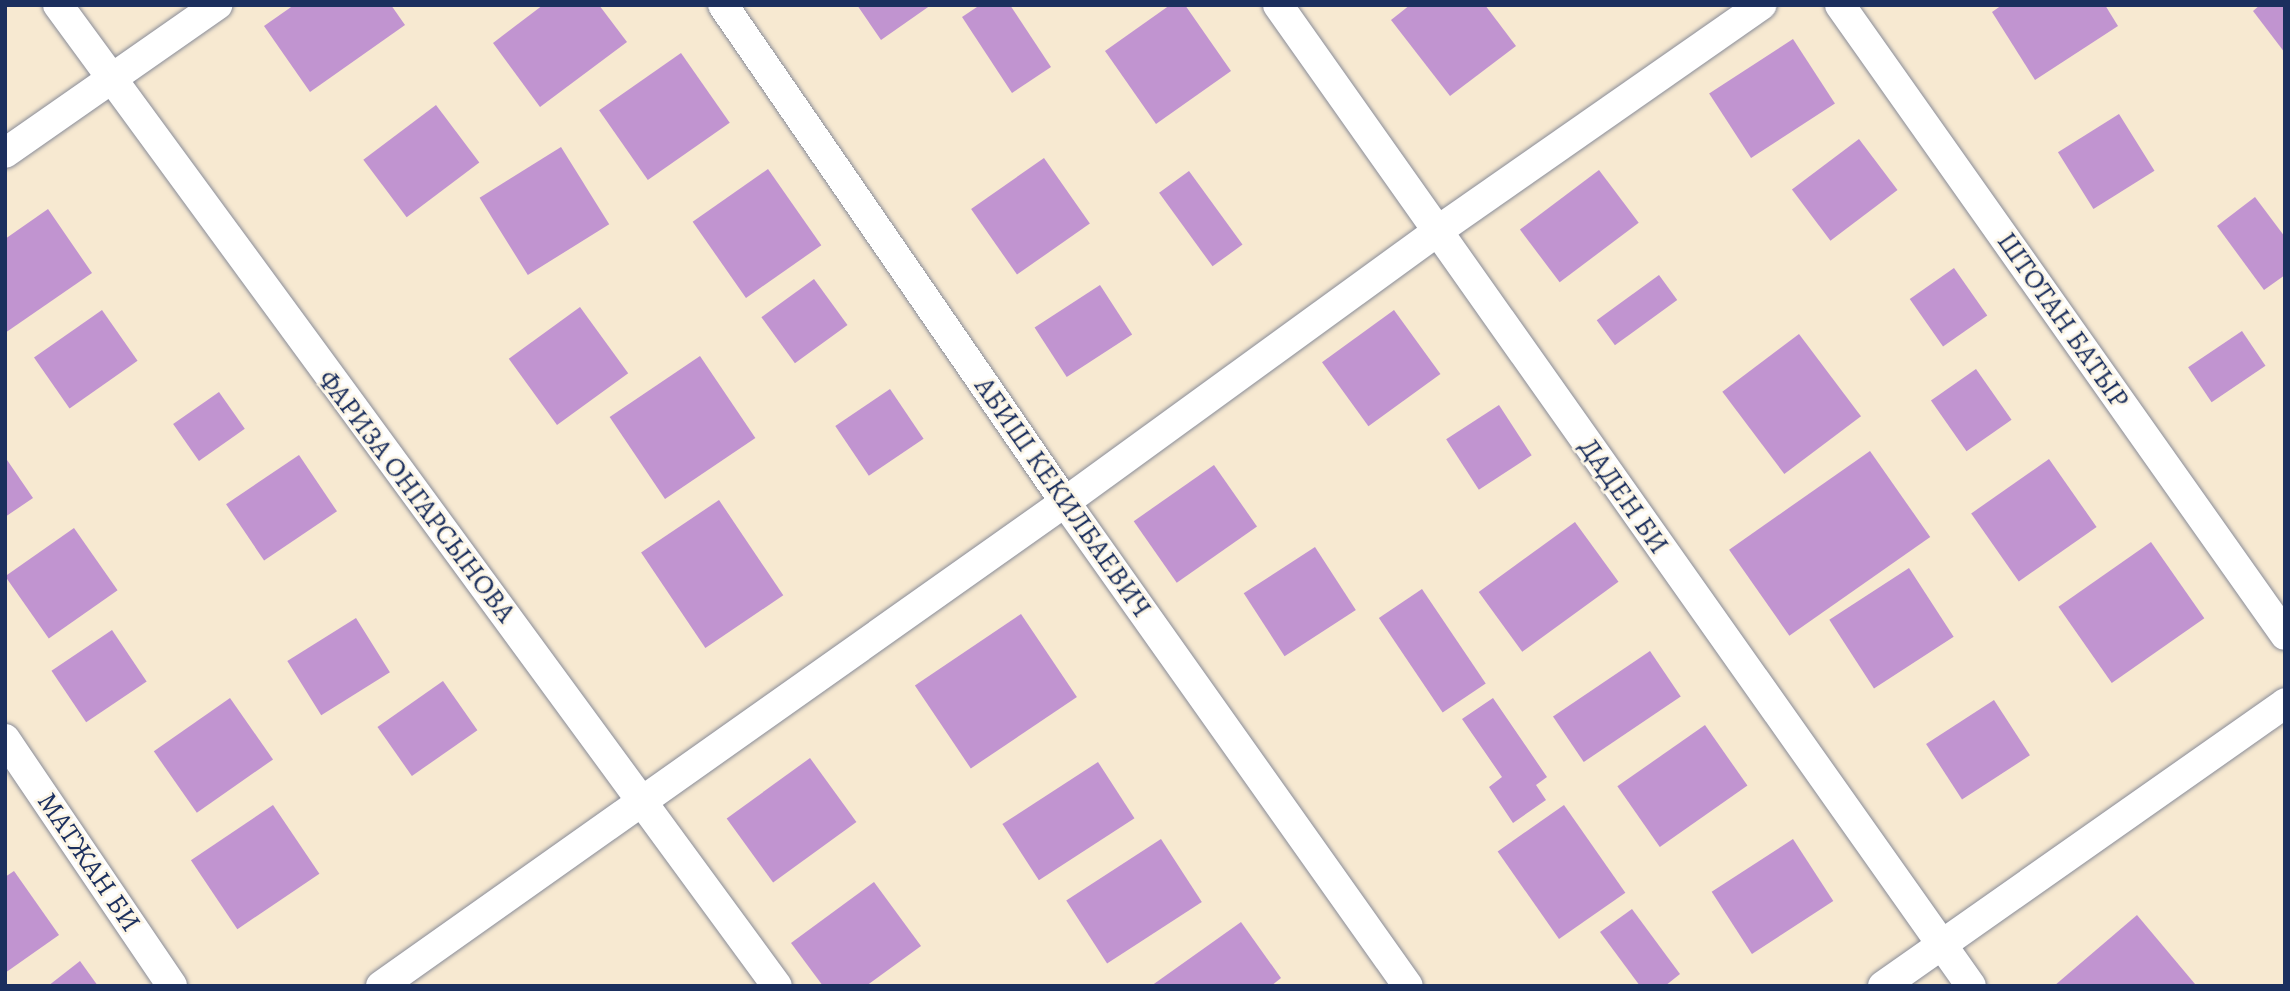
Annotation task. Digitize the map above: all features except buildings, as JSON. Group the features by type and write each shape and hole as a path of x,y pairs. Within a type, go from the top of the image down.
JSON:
{"street":[{"name":"ФАРИЗА ОНГАРСЫНОВА","path":"58,5 109,80 777,986"},
{"path":"5,153 217,5"},
{"name":"АБИШ КЕКИЛБАЕВИЧ","path":"723,5 1065,502 1408,986"},
{"name":"ДАДЕН БИ","path":"1278,5 1971,986"},
{"path":"381,986 1065,502 1436,232 1762,5"},
{"name":"ШТОТАН БАТЫР","path":"1840,5 2285,635"},
{"path":"1883,986 2285,703"},
{"name":"МАТЖАН БИ","path":"5,739 172,986"}]}
